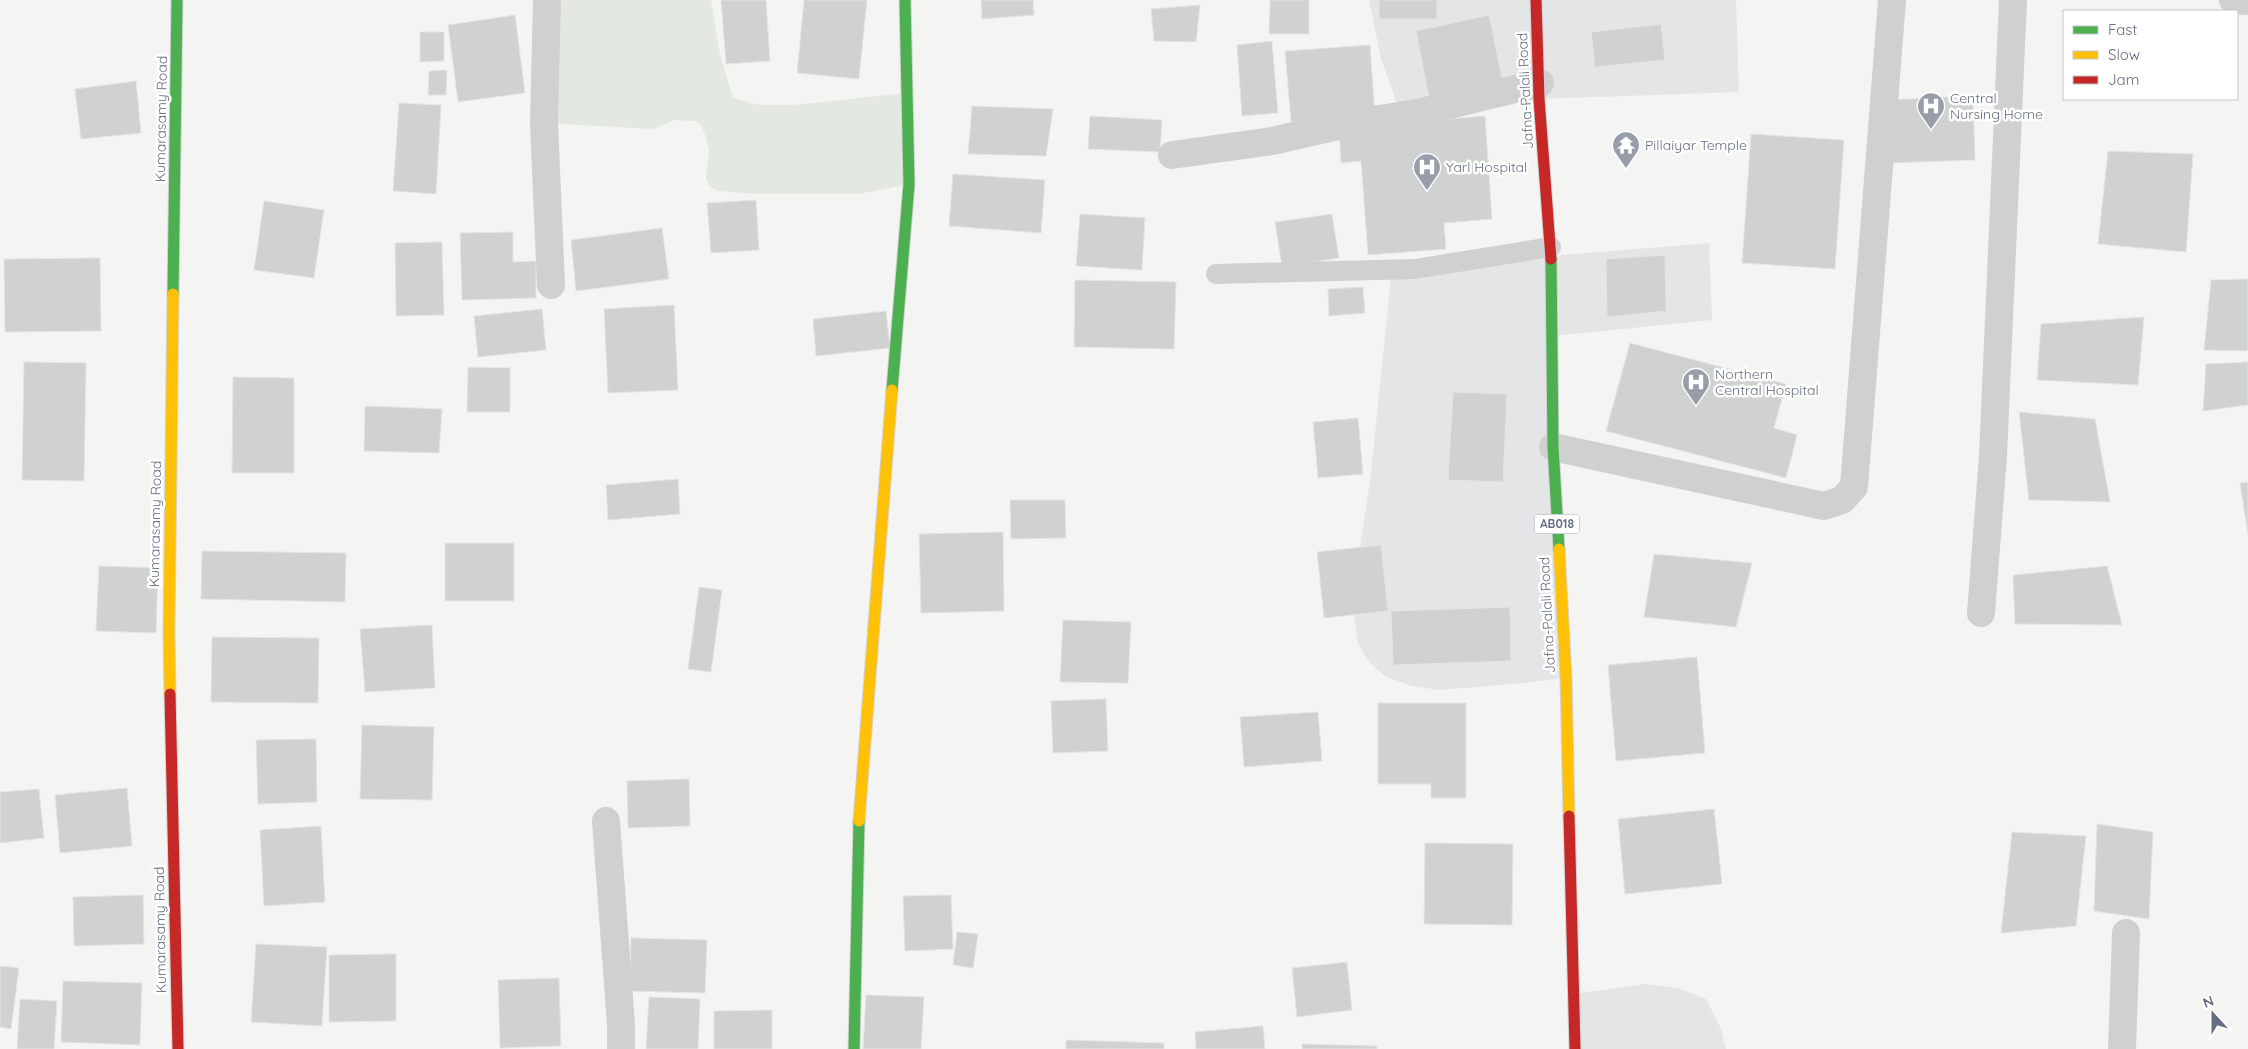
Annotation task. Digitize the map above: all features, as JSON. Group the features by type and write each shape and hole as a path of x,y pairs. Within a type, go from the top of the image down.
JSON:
{"street":[{"name":"Kumarasamy Road","path":"177,0 169,631 178,1049"},
{"path":"547,0 544,122 552,285"},
{"path":"854,1049 860,794 909,184 905,0"},
{"name":"Jafna-Palali Road","path":"1536,0 1539,98 1551,246 1553,447 1566,678 1575,1049"},
{"path":"1553,447 1824,506 1842,500 1854,487 1892,0"},
{"path":"1981,613 1993,456 2013,0"},
{"path":"2234,0 2248,1"},
{"path":"1172,155 1272,141 1417,113 1540,84"},
{"path":"606,820 621,1025 621,1049"},
{"path":"2122,1049 2126,933"}],"lane":[{"path":"1216,274 1415,269 1551,246"}],"shaded area":[{"path":"547,0 711,0 720,54 733,98 760,105 793,105 908,93 909,184 859,194 757,194 717,191 709,186 706,178 709,150 706,137 701,125 694,121 675,120 653,129 544,123"},
{"path":"1369,0 1736,0 1739,92 1539,99 1399,109 1381,59"},
{"path":"1709,243 1712,320 1553,336 1566,678 1440,690 1411,686 1385,676 1370,663 1358,644 1352,598 1370,481 1392,269"},
{"path":"1646,984 1678,988 1706,999 1721,1029 1726,1049 1575,1049 1573,994"}],"building":[{"path":"721,0 766,0 770,61 726,64"},
{"path":"804,0 867,0 859,79 797,73"},
{"path":"981,0 1033,0 1034,15 982,19"},
{"path":"1270,0 1309,0 1309,34 1269,34"},
{"path":"1379,0 1437,0 1437,19 1379,19"},
{"path":"1200,5 1196,42 1154,41 1151,9"},
{"path":"515,15 525,93 458,102 448,25"},
{"path":"1489,15 1504,87 1430,103 1416,31"},
{"path":"1661,24 1665,60 1595,67 1591,32"},
{"path":"420,32 444,32 444,61 420,62"},
{"path":"1272,41 1278,113 1242,116 1237,45"},
{"path":"1370,45 1375,116 1291,122 1285,51"},
{"path":"447,70 446,95 428,95 429,71"},
{"path":"136,81 141,133 81,139 75,89"},
{"name":"Central Nursing Home","path":"1973,96 1975,160 1889,163 1886,100"},
{"path":"399,103 441,105 436,194 393,191"},
{"path":"972,106 1053,109 1046,156 968,154"},
{"path":"1090,116 1162,120 1160,152 1088,149"},
{"name":"Yarl Hospital","path":"1485,116 1492,219 1444,223 1446,249 1368,255 1361,161 1341,163 1339,128"},
{"path":"1751,134 1844,140 1835,269 1742,263"},
{"path":"2108,151 2193,154 2186,252 2098,244"},
{"path":"953,174 1045,180 1041,233 949,226"},
{"path":"756,200 759,250 711,253 707,203"},
{"path":"264,201 324,210 314,278 254,270"},
{"path":"1080,214 1145,218 1142,270 1076,266"},
{"path":"1332,214 1339,258 1282,267 1275,222"},
{"path":"662,228 669,279 576,291 571,240"},
{"path":"513,232 513,262 536,261 536,298 462,300 460,233"},
{"path":"442,242 444,315 396,316 395,243"},
{"path":"1665,255 1666,311 1607,317 1606,259"},
{"path":"100,258 101,331 5,332 4,259"},
{"path":"2248,279 2248,351 2204,350 2211,280"},
{"path":"1075,280 1176,282 1174,349 1074,347"},
{"path":"1363,287 1365,313 1329,316 1328,289"},
{"path":"674,305 678,390 608,393 604,309"},
{"path":"542,309 546,350 478,357 474,316"},
{"path":"886,311 890,348 816,356 813,319"},
{"path":"2144,317 2138,385 2037,380 2041,324"},
{"name":"Northern Central Hospital","path":"1630,343 1786,384 1774,428 1797,435 1786,478 1606,431"},
{"path":"24,362 86,363 84,481 22,480"},
{"path":"2248,362 2248,405 2203,411 2206,364"},
{"path":"468,367 510,368 510,412 467,412"},
{"path":"233,377 294,378 294,473 232,473"},
{"path":"1453,392 1507,394 1503,482 1448,480"},
{"path":"365,406 442,409 439,453 364,451"},
{"path":"2019,412 2095,419 2110,502 2029,500"},
{"path":"1358,418 1363,474 1318,478 1313,422"},
{"path":"678,479 680,514 608,520 606,485"},
{"path":"2248,482 2248,535 2240,483"},
{"path":"1010,500 1065,500 1066,538 1011,539"},
{"path":"1003,532 1004,611 921,613 919,534"},
{"path":"445,543 514,543 514,601 445,601"},
{"path":"1381,545 1388,611 1324,618 1317,552"},
{"path":"202,551 346,553 345,602 201,599"},
{"path":"1654,554 1752,563 1736,627 1644,617"},
{"path":"99,566 158,568 156,633 96,631"},
{"path":"2107,566 2122,625 2015,624 2013,575"},
{"path":"699,587 722,590 711,672 688,669"},
{"path":"1510,607 1511,661 1393,665 1391,611"},
{"path":"1063,620 1131,622 1128,683 1060,682"},
{"path":"432,625 435,688 365,692 360,629"},
{"path":"212,637 319,638 318,703 211,702"},
{"path":"1697,657 1705,753 1616,761 1608,665"},
{"path":"1106,699 1108,751 1053,753 1051,701"},
{"path":"1378,703 1466,703 1466,798 1431,798 1431,784 1378,784"},
{"path":"1318,712 1322,761 1244,767 1240,717"},
{"path":"362,725 434,727 432,800 360,799"},
{"path":"316,739 317,802 258,804 256,740"},
{"path":"689,779 690,826 628,828 627,781"},
{"path":"127,788 132,846 60,853 55,795"},
{"path":"39,789 44,838 0,843 0,792"},
{"path":"1714,809 1722,884 1625,894 1618,819"},
{"path":"2097,824 2153,832 2149,919 2094,911"},
{"path":"321,826 325,902 264,906 260,830"},
{"path":"2012,832 2086,836 2076,926 2001,933"},
{"path":"1425,843 1513,844 1512,925 1424,924"},
{"path":"143,895 144,944 74,946 73,897"},
{"path":"951,895 953,949 905,951 903,896"},
{"path":"957,932 978,934 973,968 953,965"},
{"path":"631,938 707,940 705,993 630,991"},
{"path":"256,944 327,947 322,1026 251,1022"},
{"path":"396,954 396,1021 329,1022 329,955"},
{"path":"1347,962 1352,1010 1297,1017 1292,968"},
{"path":"0,966 19,968 11,1029 0,1027"},
{"path":"559,978 561,1046 500,1048 498,980"},
{"path":"63,981 142,983 140,1045 61,1042"},
{"path":"866,995 924,997 921,1049 863,1049"},
{"path":"649,997 700,999 698,1049 646,1049"},
{"path":"20,999 57,1001 54,1049 17,1049"},
{"path":"772,1010 772,1049 714,1049 714,1011"},
{"path":"1263,1026 1265,1049 1196,1049 1195,1032"},
{"path":"1066,1040 1164,1043 1164,1049 1066,1049"},
{"path":"1302,1044 1377,1046 1377,1049 1302,1049"}],"traffic: fast":[{"path":"173,294 177,0"},
{"path":"892,390 909,184 905,0"},
{"path":"1551,259 1553,447 1559,549"},
{"path":"854,1049 859,821"}],"traffic: slow":[{"path":"170,694 173,294"},
{"path":"859,821 892,390"},
{"path":"1559,549 1566,678 1569,816"}],"traffic: jam":[{"path":"1536,0 1539,99 1551,259"},
{"path":"170,694 178,1049"},
{"path":"1569,816 1575,1049"}],"place":[{"name":"Central Nursing Home","path":"1931,130"},
{"name":"Pillaiyar Temple","path":"1626,169"},
{"name":"Yarl Hospital","path":"1427,191"},
{"name":"Northern Central Hospital","path":"1696,406"}]}
